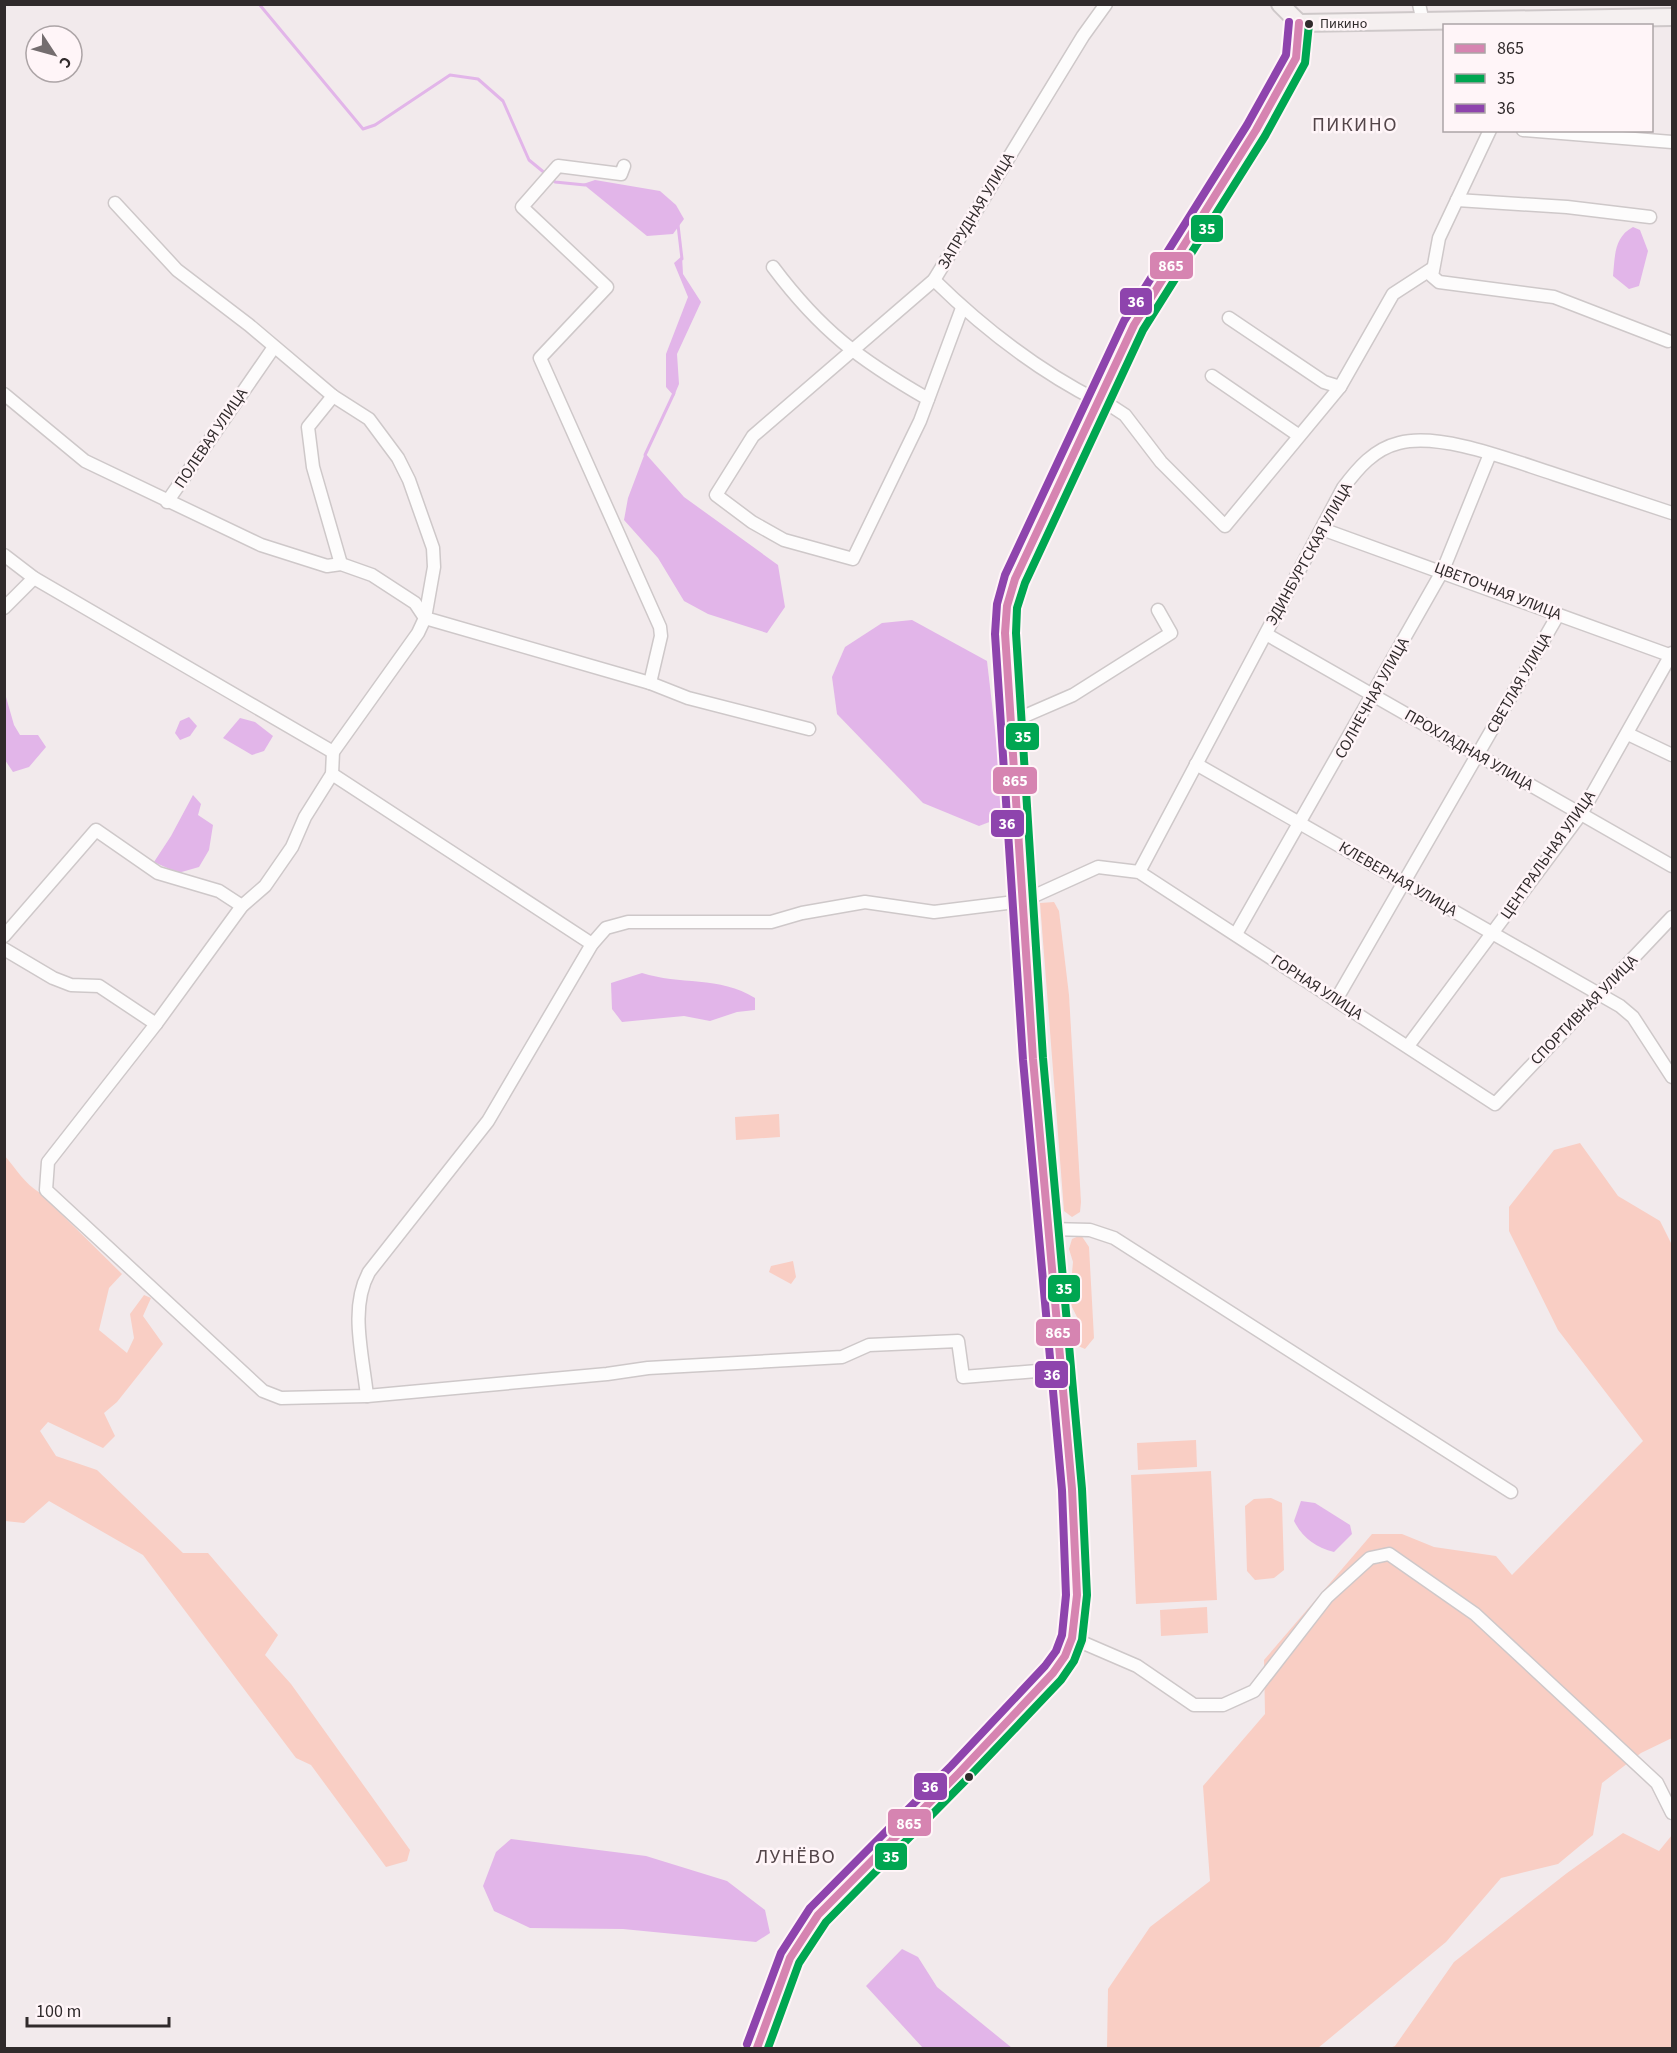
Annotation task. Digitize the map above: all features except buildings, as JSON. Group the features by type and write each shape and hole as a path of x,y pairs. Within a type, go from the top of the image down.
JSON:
{"main road":[{"path":"1280,4 1299,22 1501,22 1647,11 1672,17"}],"street":[{"name":"ЗАПРУДНАЯ УЛИЦА","path":"928,399 853,559 784,540 752,522 716,495 753,436 850,350 934,280 1083,36 1106,4"},
{"path":"1419,4 1423,22"},
{"path":"757,2049 790,1958 808,1927 1053,1672 1065,1656 1072,1638 1077,1595 1072,1489 1033,1059 1013,722 1005,633 1007,606 1016,579 1134,325 1256,130 1296,58 1299,22"},
{"path":"1489,132 1439,238 1432,276 1439,282 1554,297 1668,341"},
{"path":"1548,132 1672,142"},
{"path":"624,166 621,174 558,166 522,207 607,287 540,358 660,627 661,636 650,683"},
{"path":"1457,200 1568,207 1650,217"},
{"path":"114,203 177,270 274,346 333,396 369,419 398,458 409,480 433,548 434,567 425,618 418,633 333,753 332,774 305,817 292,848 265,886 242,906 156,1024 48,1162 46,1190 263,1391 281,1398 366,1396 607,1374 648,1368 842,1357 869,1345 958,1341 963,1377 1061,1369"},
{"path":"773,267 813,317 850,350 873,368 928,399 962,308"},
{"path":"934,280 962,308 1055,380 1098,399 1125,415 1161,462 1225,526 1340,387 1393,294 1433,268"},
{"path":"1229,318 1324,382 1340,387"},
{"name":"ПОЛЕВАЯ УЛИЦА","path":"167,502 274,346"},
{"path":"1212,376 1298,435"},
{"path":"4,394 85,461 261,545 327,566 341,564 372,575 415,603 425,618 650,683 688,698 809,729"},
{"path":"333,396 308,427 313,467 341,564"},
{"name":"ЭДИНБУРГСКАЯ УЛИЦА","path":"1139,872 1343,488 1358,468 1373,454 1398,443 1428,439 1490,453 1672,513"},
{"name":"СОЛНЕЧНАЯ УЛИЦА","path":"1236,934 1301,824 1443,570 1490,453"},
{"name":"ЦВЕТОЧНАЯ УЛИЦА","path":"1322,529 1443,570 1558,615 1672,655"},
{"path":"4,555 34,578 333,753"},
{"path":"4,608 34,578"},
{"path":"1013,722 1073,695 1171,633 1158,610"},
{"name":"СВЕТЛАЯ УЛИЦА","path":"1336,1000 1558,615"},
{"name":"ПРОХЛАДНАЯ УЛИЦА","path":"1266,634 1672,866"},
{"name":"ЦЕНТРАЛЬНАЯ УЛИЦА","path":"1408,1046 1581,814 1672,655"},
{"path":"1628,734 1672,755"},
{"name":"КЛЕВЕРНАЯ УЛИЦА","path":"1196,764 1620,1006 1633,1017 1672,1077"},
{"path":"332,774 592,944"},
{"path":"4,936 96,830 158,873 219,891 242,906"},
{"path":"366,1396 358,1310 361,1287 369,1272 488,1121 592,944 606,928 628,922 771,922 802,913 865,902 934,912 1023,901 1098,867 1139,872"},
{"name":"ГОРНАЯ УЛИЦА","path":"1139,872 1495,1104"},
{"name":"СПОРТИВНАЯ УЛИЦА","path":"1495,1104 1672,917"},
{"path":"4,949 53,978 71,985 99,986 156,1024"},
{"path":"1049,1229 1090,1230 1114,1238 1511,1492"},
{"path":"1072,1638 1137,1665 1194,1705 1222,1705 1254,1691 1327,1597 1370,1558 1389,1554 1475,1614 1657,1783 1672,1813"}],"shaded area":[{"path":"595,180 660,191 676,205 684,219 673,234 647,236 583,184"},
{"path":"1633,227 1640,230 1648,251 1639,286 1629,289 1613,276 1615,254 1619,242 1622,236"},
{"path":"682,256 683,274 701,302 677,354 679,384 674,396 666,387 666,354 688,297 674,263"},
{"path":"645,453 684,497 778,565 785,607 767,633 708,614 684,601 658,558 624,520 628,498"},
{"path":"912,620 987,661 1005,816 979,826 923,803 837,714 832,677 845,647 882,623"},
{"path":"4,690 14,725 20,735 38,735 46,747 29,767 13,772 5,760"},
{"path":"189,717 197,726 190,736 180,740 175,733 180,721"},
{"path":"240,718 255,722 273,736 264,751 252,755 223,738"},
{"path":"193,795 201,804 198,815 213,825 209,850 199,867 178,873 154,862"},
{"path":"1054,902 1059,911 1069,995 1081,1202 1080,1212 1072,1217 1064,1211 1040,903"},
{"path":"642,973 656,977 714,984 742,991 755,998 755,1010 737,1012 710,1021 684,1016 622,1022 612,1009 611,983"},
{"path":"779,1114 780,1137 736,1140 735,1117"},
{"path":"1580,1143 1618,1196 1660,1221 1672,1245 1672,1738 1641,1753 1602,1783 1593,1835 1558,1864 1501,1878 1446,1942 1318,2048 1107,2048 1108,1989 1150,1927 1210,1881 1203,1786 1265,1714 1264,1660 1372,1534 1402,1534 1434,1547 1496,1556 1512,1575 1643,1441 1558,1330 1509,1231 1509,1207 1554,1150"},
{"path":"5,1156 25,1181 122,1274 109,1288 99,1330 127,1353 134,1338 130,1314 144,1295 151,1298 143,1316 163,1344 117,1402 104,1413 115,1436 103,1448 48,1422 40,1431 56,1456 97,1470 183,1553 208,1553 278,1635 265,1655 291,1684 410,1850 407,1861 386,1867 311,1765 296,1758 143,1555 49,1501 24,1523 5,1521"},
{"path":"1081,1235 1089,1247 1094,1338 1085,1349 1076,1345 1077,1317 1071,1305 1070,1295 1073,1262 1069,1249 1072,1239"},
{"path":"793,1261 796,1277 791,1284 769,1272 771,1266"},
{"path":"1196,1440 1197,1467 1138,1470 1137,1443"},
{"path":"1211,1471 1217,1600 1136,1604 1131,1475"},
{"path":"1271,1498 1282,1503 1284,1570 1274,1578 1255,1580 1247,1571 1245,1506 1254,1499"},
{"path":"1301,1501 1315,1503 1350,1525 1352,1534 1334,1552 1316,1545 1297,1527 1294,1521"},
{"path":"1207,1607 1208,1633 1161,1636 1160,1610"},
{"path":"1623,1833 1659,1851 1672,1835 1672,2048 1390,2048 1395,2046 1454,1962 1567,1873"},
{"path":"511,1839 646,1856 727,1881 765,1910 770,1933 756,1942 623,1929 530,1928 494,1911 483,1886 496,1852"},
{"path":"902,1949 918,1957 937,1987 1012,2048 923,2048 866,1986"}],"waterway":[{"path":"259,4 363,129 375,125 450,75 478,79 503,101 529,160 546,174"},
{"path":"551,178 555,182 585,185"},
{"path":"678,225 682,259"},
{"path":"645,455 674,393"}],"transit line":[{"name":"36","path":"747,2044 781,1953 810,1908 951,1766 1045,1666 1056,1651 1062,1635 1066,1595 1062,1490 1023,1060 995,634 997,604 1005,575 1124,321 1247,125 1286,55 1289,22"},
{"name":"865","path":"757,2048 790,1958 818,1915 959,1773 1053,1673 1065,1656 1072,1638 1077,1595 1072,1489 1033,1059 1005,633 1007,606 1015,579 1134,325 1256,130 1296,58 1299,23"},
{"name":"35","path":"768,2048 799,1963 826,1922 1061,1680 1074,1661 1082,1640 1087,1595 1082,1489 1043,1058 1016,633 1017,608 1025,583 1143,330 1265,136 1305,63 1309,24"}],"place":[{"name":"Пикино","path":"1309,24"}],"district":[{"name":"ПИКИНО","path":"1355,125"},
{"name":"ЛУНЁВО","path":"796,1857"}]}
